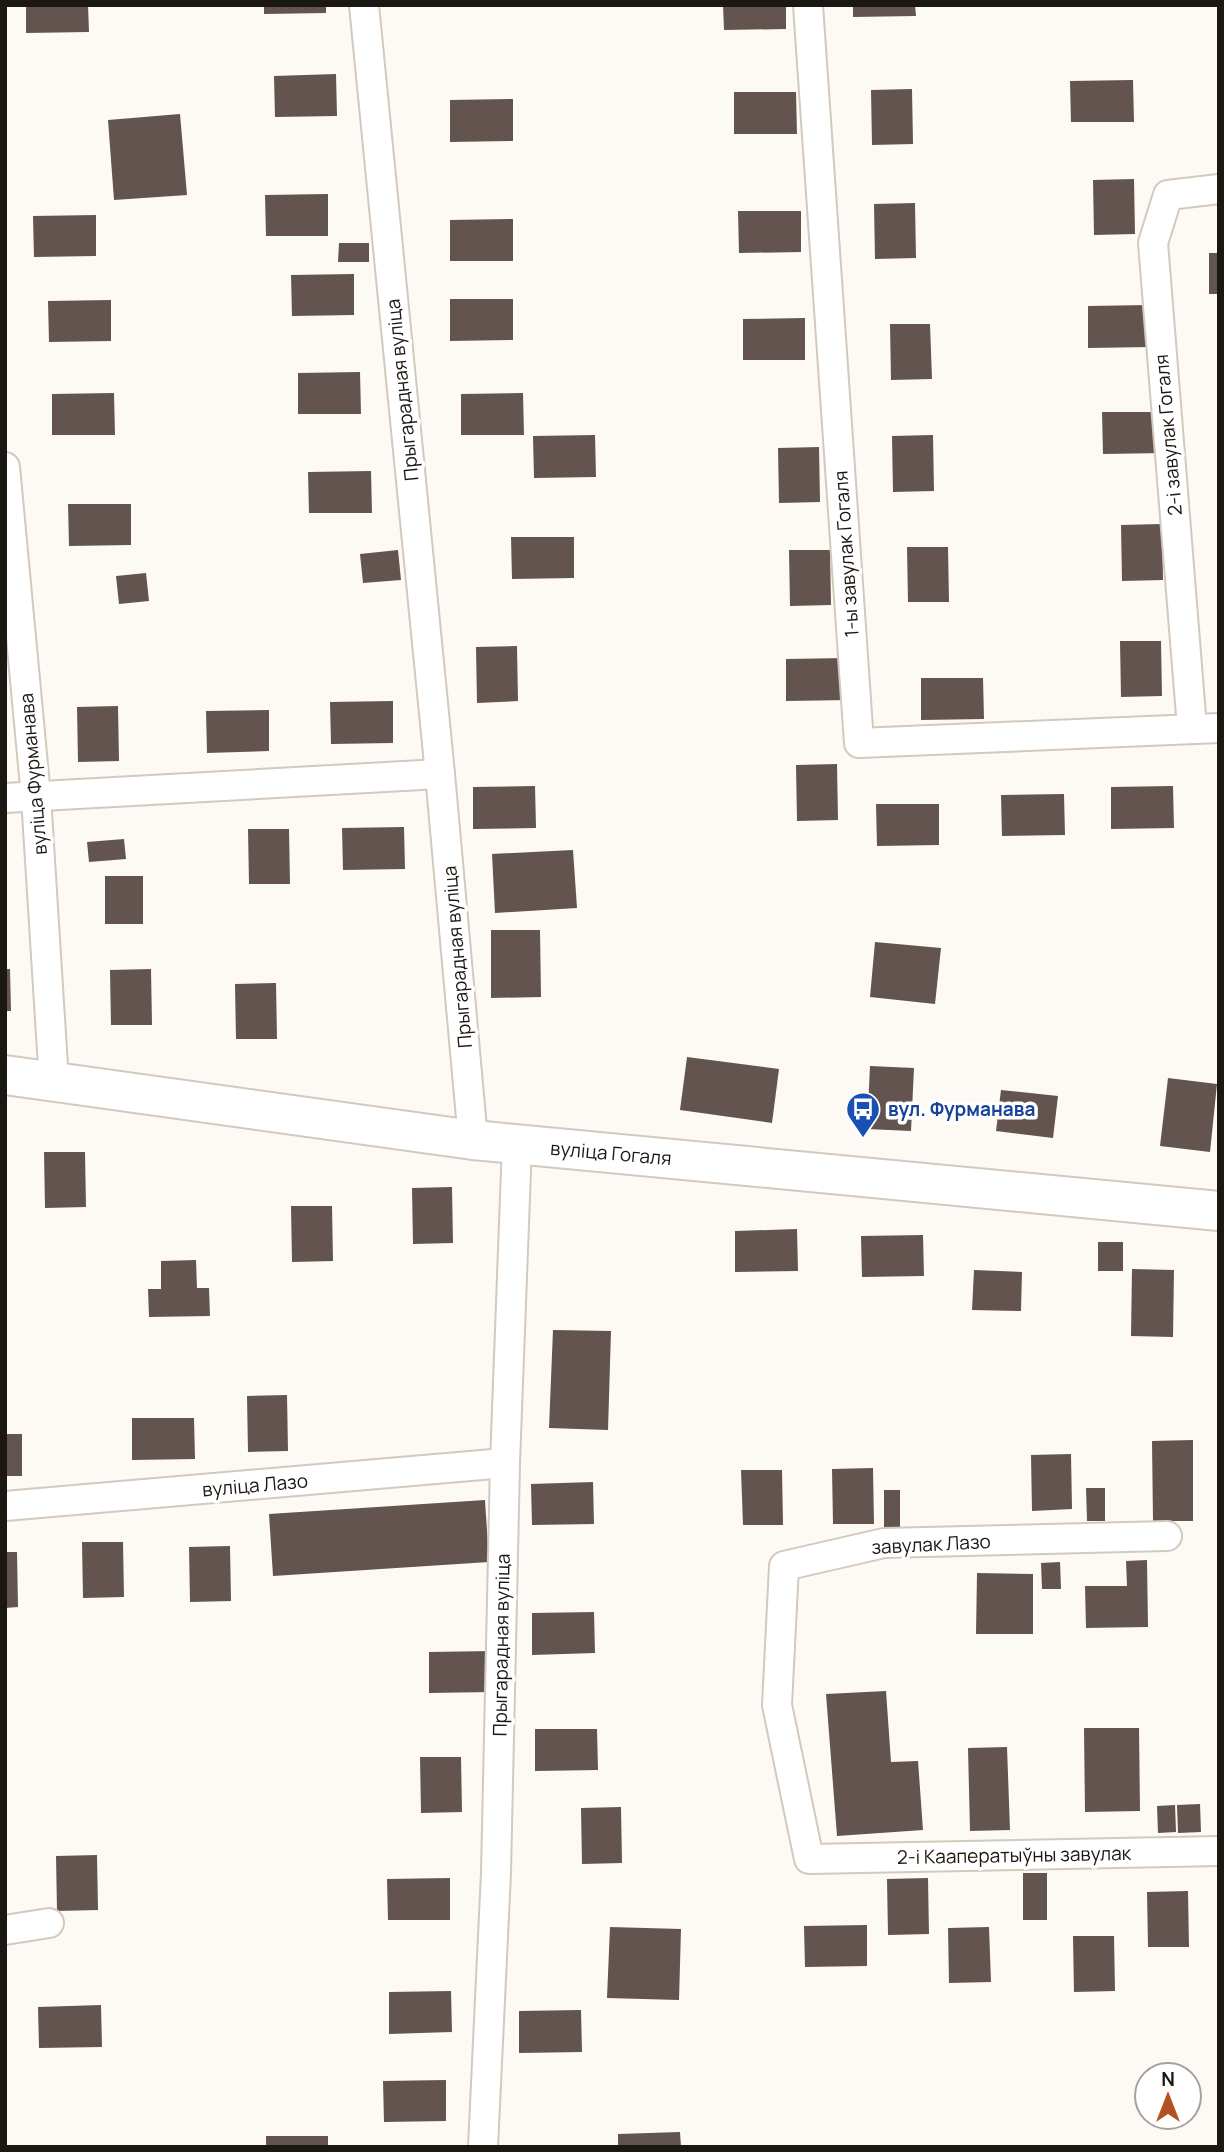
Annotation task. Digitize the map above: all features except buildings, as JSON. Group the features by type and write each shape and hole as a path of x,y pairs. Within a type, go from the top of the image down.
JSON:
{"main road":[{"name":"вуліца Гогаля","path":"5,1075 473,1140 1219,1211"}],"street":[{"name":"Прыгарадная вуліца","path":"364,5 440,774 473,1140"},
{"name":"1-ы завулак Гогаля","path":"808,5 859,743 1205,728"},
{"name":"2-і завулак Гогаля","path":"1205,728 1153,243 1168,195 1219,189"},
{"name":"вуліца Фурманава","path":"5,467 36,797 54,1082"},
{"path":"5,798 440,774"},
{"name":"Прыгарадная вуліца","path":"483,2147 496,1873 505,1463 517,1144"},
{"name":"вуліца Лазо","path":"5,1506 505,1463"},
{"name":"завулак Лазо","path":"809,1859 777,1705 784,1566 884,1543 1167,1536"},
{"name":"2-і Кааператыўны завулак","path":"809,1859 1219,1851"},
{"path":"5,1930 49,1923"}],"place":[{"name":"вул. Фурманава","path":"863,1139"}]}
